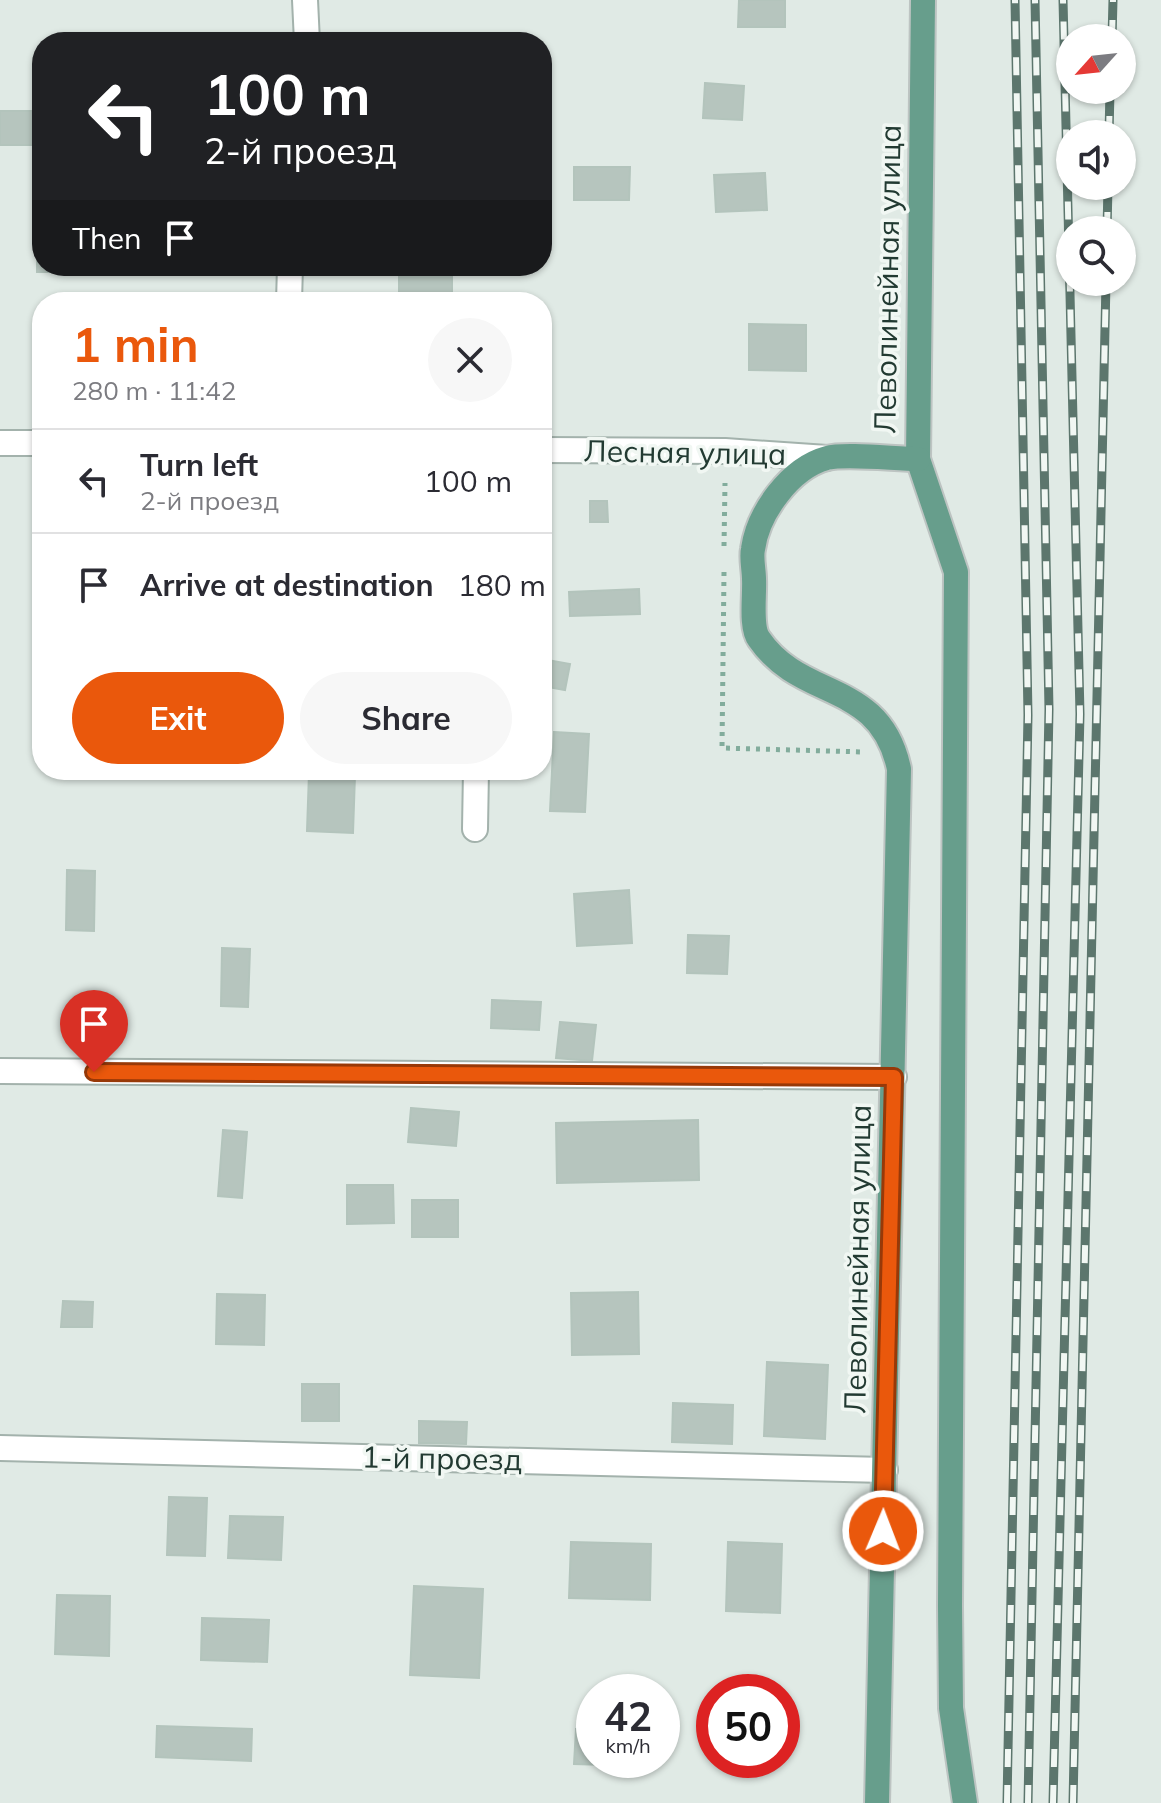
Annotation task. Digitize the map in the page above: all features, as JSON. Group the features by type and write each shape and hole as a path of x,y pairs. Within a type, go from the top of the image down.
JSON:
{"main road":[{"name":"Леволинейная улица","path":"877,1803 899,769 894,743 873,715 842,693 782,666 756,636 753,549 766,514 782,489 801,472 827,458 918,459 923,0"},
{"path":"918,459 956,572 951,1708 965,1803"}],"street":[{"path":"305,0 307,32"},
{"path":"0,443 32,443"},
{"name":"Лесная улица","path":"552,450 725,451 827,458"},
{"path":"475,829 476,780"},
{"path":"0,1071 894,1077"},
{"name":"1-й проезд","path":"0,1448 885,1470"}],"path":[{"path":"725,483 722,748 863,751 869,758"}],"building":[{"path":"739,0 785,0 785,27 738,27"},
{"path":"705,83 744,86 742,120 703,118"},
{"path":"0,111 32,111 32,145 0,145"},
{"path":"574,167 630,167 629,200 574,200"},
{"path":"765,173 767,210 716,212 714,175"},
{"path":"399,276 452,276 452,292 399,292"},
{"path":"749,324 806,325 806,371 749,370"},
{"path":"590,501 607,501 608,522 590,522"},
{"path":"639,589 640,614 570,616 569,592"},
{"path":"552,661 570,664 565,690 552,688"},
{"path":"554,732 589,734 585,812 550,811"},
{"path":"309,780 355,780 353,833 307,831"},
{"path":"67,870 95,871 94,931 66,930"},
{"path":"629,890 632,943 577,946 574,894"},
{"path":"688,935 729,936 727,974 687,973"},
{"path":"222,948 250,949 248,1007 221,1006"},
{"path":"492,1000 541,1002 539,1030 491,1028"},
{"path":"560,1022 596,1025 592,1061 556,1058"},
{"path":"411,1108 459,1112 456,1146 408,1142"},
{"path":"698,1120 699,1180 557,1183 556,1123"},
{"path":"223,1130 247,1132 242,1198 218,1196"},
{"path":"347,1185 393,1185 394,1223 347,1224"},
{"path":"412,1200 458,1200 458,1237 412,1237"},
{"path":"638,1292 639,1354 572,1355 571,1293"},
{"path":"217,1294 265,1295 264,1345 216,1344"},
{"path":"63,1301 93,1302 92,1327 61,1327"},
{"path":"767,1362 828,1365 825,1439 764,1436"},
{"path":"302,1384 339,1384 339,1421 302,1421"},
{"path":"673,1403 733,1405 732,1444 672,1442"},
{"path":"419,1421 467,1422 466,1444 419,1443"},
{"path":"169,1497 207,1498 205,1556 167,1555"},
{"path":"230,1516 283,1517 281,1560 228,1558"},
{"path":"571,1542 651,1544 650,1600 569,1598"},
{"path":"728,1542 782,1544 780,1613 726,1611"},
{"path":"414,1586 483,1589 479,1678 410,1675"},
{"path":"57,1595 110,1596 109,1656 55,1654"},
{"path":"202,1618 269,1620 267,1662 201,1660"},
{"path":"157,1726 252,1729 251,1761 156,1757"}],"railway":[{"path":"1007,1803 1028,715 1015,0"},
{"path":"1028,1803 1049,709 1035,0"},
{"path":"1053,1803 1080,714 1063,0"},
{"path":"1112,24 1113,0"},
{"path":"1109,120 1110,104"},
{"path":"1107,216 1108,200"},
{"path":"1073,1803 1106,296"}],"route":[{"path":"94,1072 894,1077 883,1531"}]}
